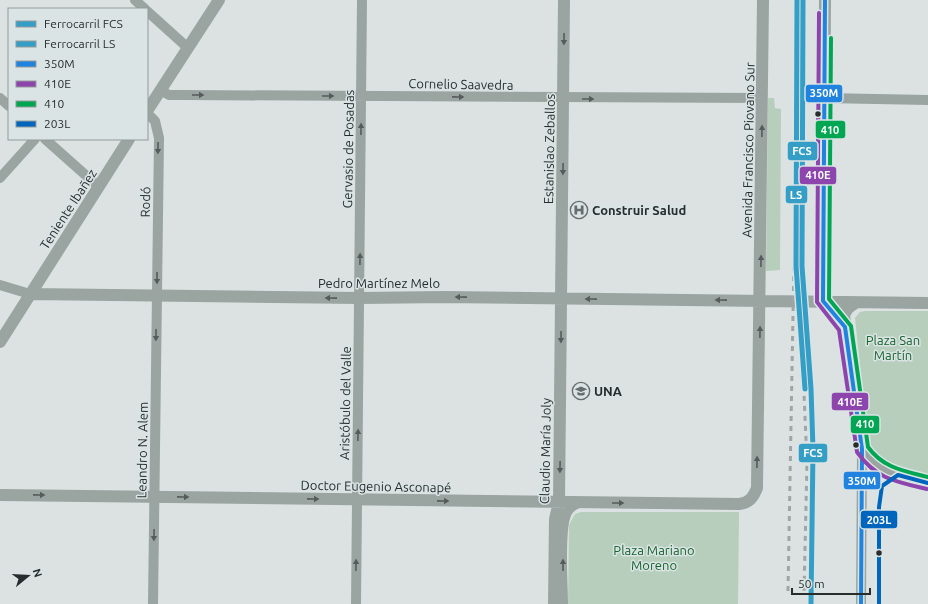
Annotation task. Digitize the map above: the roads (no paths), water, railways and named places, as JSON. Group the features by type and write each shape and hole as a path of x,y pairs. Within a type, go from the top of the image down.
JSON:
{"street":[{"path":"135,0 144,8"},
{"path":"148,110 219,0"},
{"name":"Gervasio de Posadas","path":"359,298 362,0"},
{"name":"Estanislao Zeballos","path":"561,298 564,0"},
{"name":"Avenida Francisco Piovano Sur","path":"751,500 757,488 764,0"},
{"path":"825,0 823,301 846,327"},
{"path":"148,12 188,48"},
{"name":"Cornelio Saavedra","path":"160,90 169,95 563,99 762,98"},
{"path":"0,98 8,105"},
{"path":"824,98 928,100"},
{"name":"Rodó","path":"148,113 155,121 159,138 157,296"},
{"path":"0,178 34,140"},
{"path":"46,140 99,187"},
{"name":"Teniente Ibañez","path":"0,342 128,140"},
{"name":"Pedro Martínez Melo","path":"0,284 30,294 359,298 561,298 928,303"},
{"name":"Leandro N. Alem","path":"153,604 157,296"},
{"name":"Aristóbulo del Valle","path":"356,604 359,298"},
{"name":"Claudio María Joly","path":"554,604 555,519 559,502 561,298"},
{"path":"855,303 848,308 844,315 862,449 861,604"},
{"path":"862,449 869,461 882,471 928,483"},
{"name":"Doctor Eugenio Asconapé","path":"0,495 739,504 751,500"},
{"name":"Claudio María Joly","path":"563,604 563,528 566,514 572,506 579,502"}],"railway":[{"path":"788,591 794,259"},
{"path":"801,326 807,462 804,593"}],"rail line":[{"name":"LS","path":"797,0 796,266 805,389"},
{"name":"FCS","path":"803,0 802,266 811,389 813,449 811,604"}],"place":[{"name":"Construir Salud","path":"579,210"},
{"name":"UNA","path":"581,391"}],"park label":[{"name":"Plaza San Martín","path":"893,348"},
{"name":"Plaza Mariano Moreno","path":"654,558"}]}
